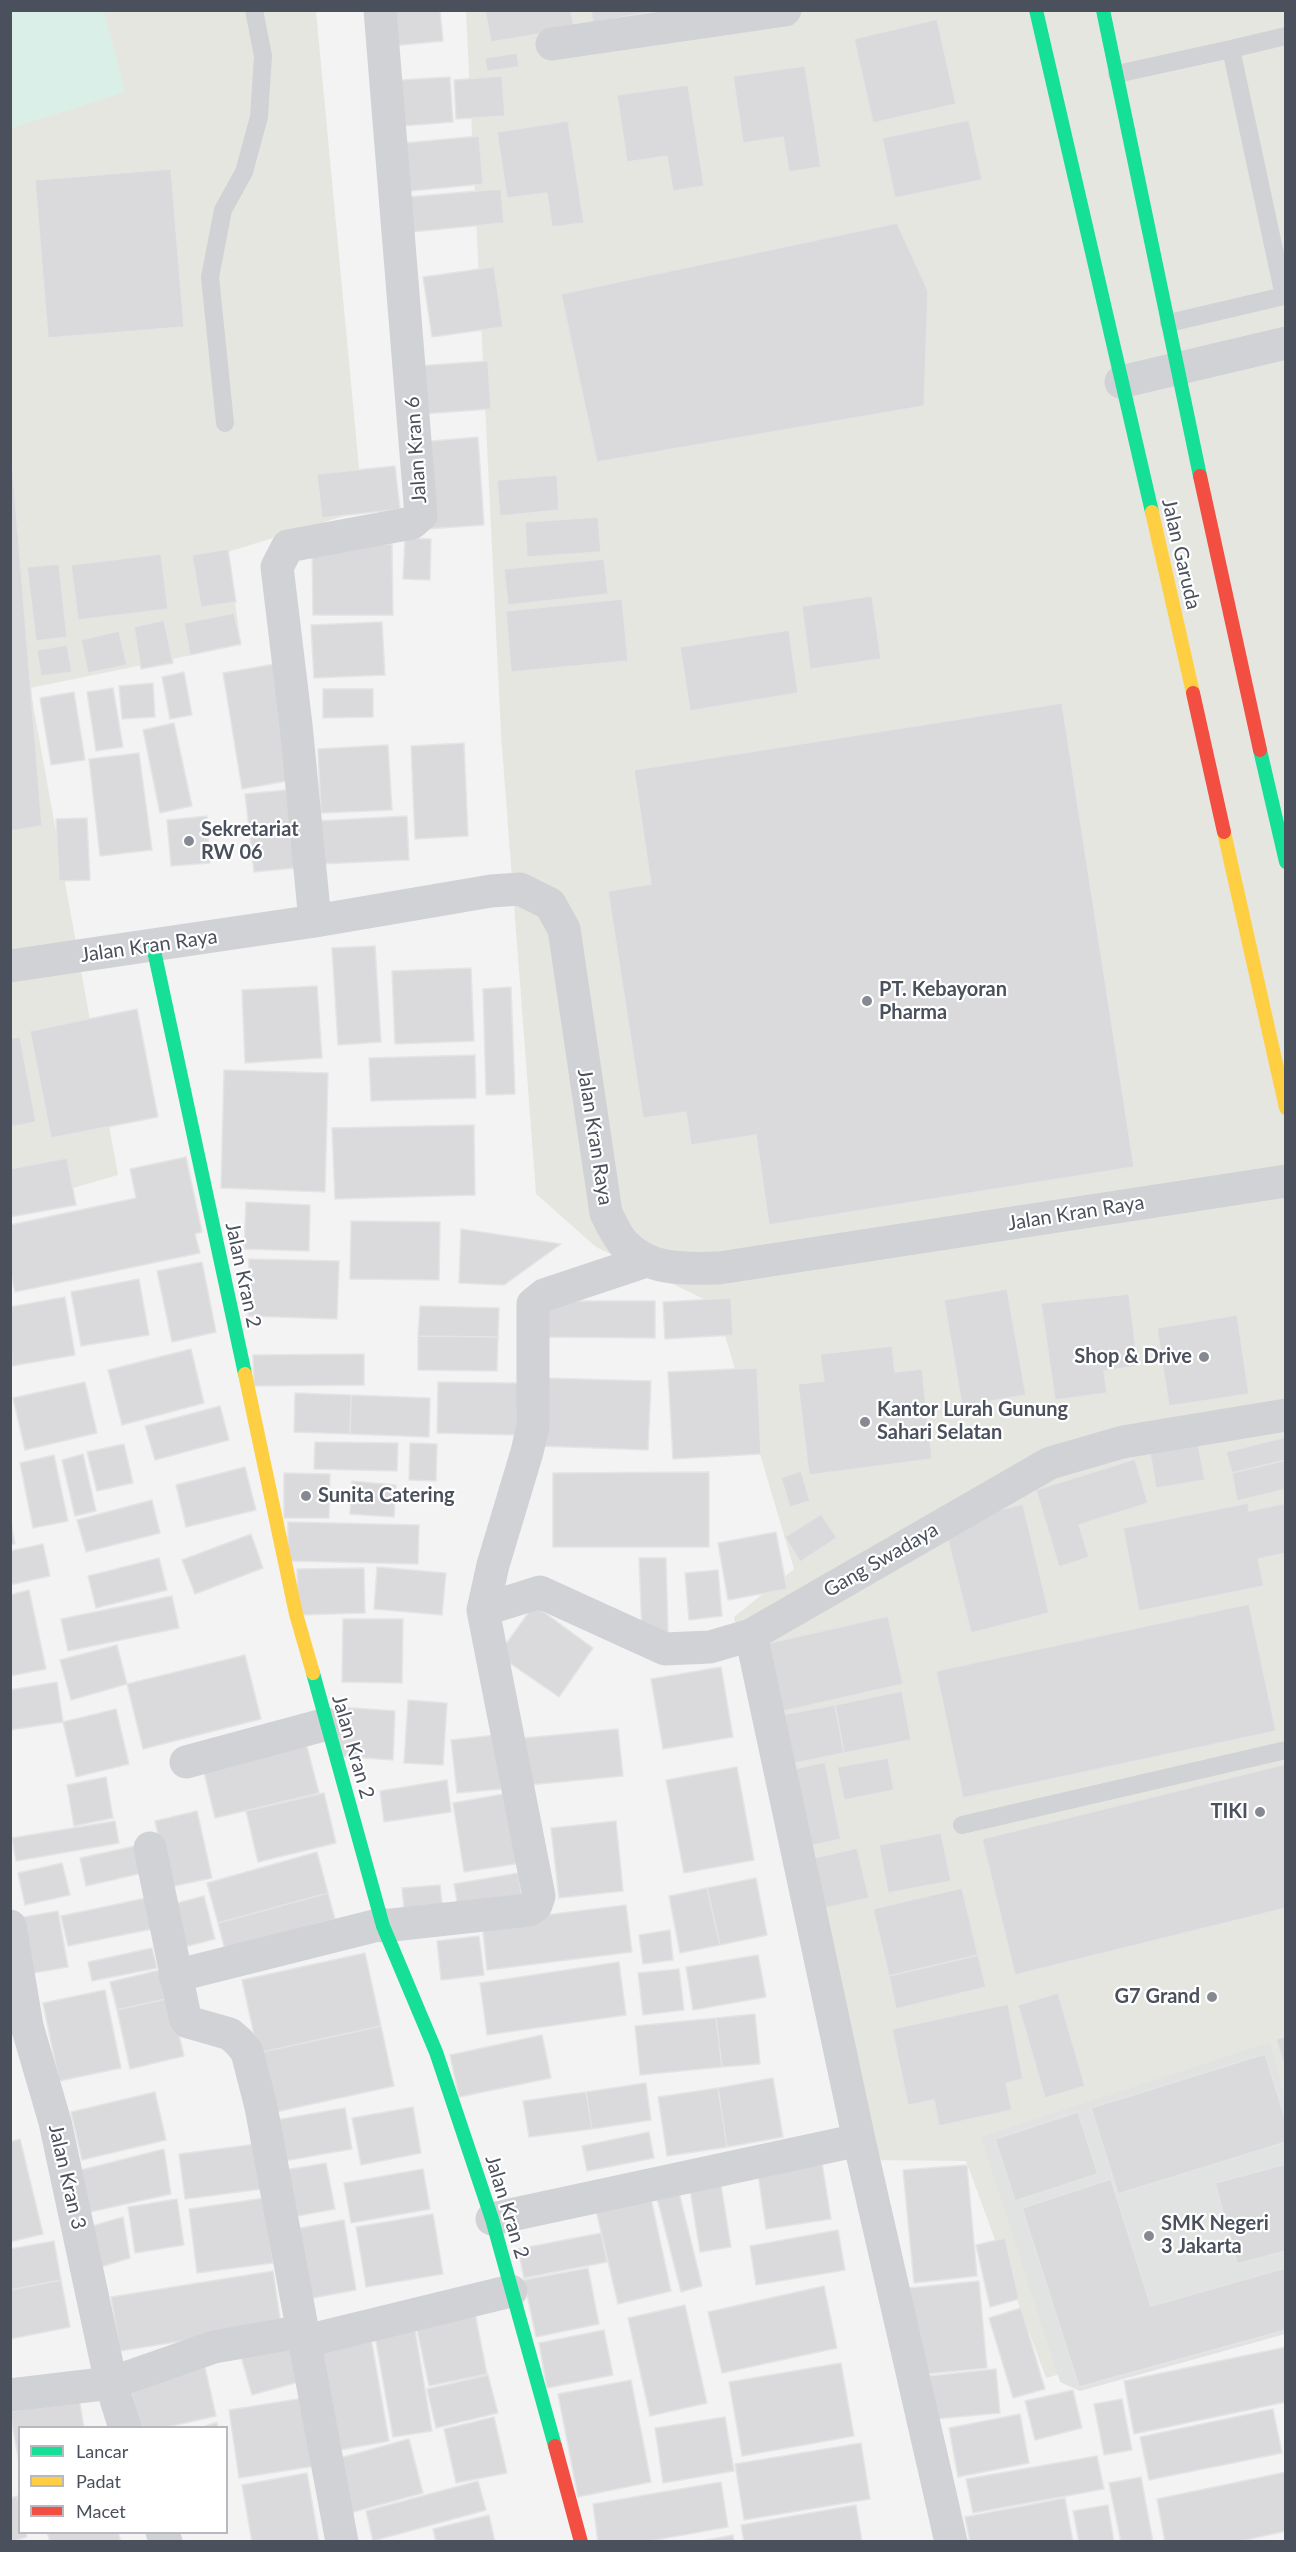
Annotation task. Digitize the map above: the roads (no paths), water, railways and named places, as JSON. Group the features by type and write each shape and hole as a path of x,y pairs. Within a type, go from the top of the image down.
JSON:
{"main road":[{"name":"Jalan Garuda","path":"1036,10 1121,382 1172,580 1286,1107"},
{"name":"Jalan Garuda","path":"1103,10 1219,570 1286,862"},
{"path":"1203,573 1219,570"},
{"name":"Jalan Kran 2","path":"153,946 296,1614 383,1925 436,2052 492,2219 581,2541"}],"street":[{"name":"Jalan Kran 6","path":"315,921 296,725 277,567 288,546 412,523 421,515 380,10"},
{"path":"552,44 785,10"},
{"path":"1121,382 1286,343"},
{"name":"Jalan Kran Raya","path":"10,966 315,921 490,891 520,889 550,904 564,928 606,1213 624,1245 646,1261 676,1269 719,1268 1286,1181"},
{"path":"175,1976 383,1925 529,1910 536,1905 538,1896 483,1610 493,1565 533,1426 533,1304 544,1295 646,1261"},
{"name":"Gang Swadaya","path":"483,1610 540,1592 665,1649 710,1647 751,1635 1050,1463 1123,1442 1286,1415"},
{"path":"751,1635 859,2140 951,2541"},
{"path":"186,1762 327,1724"},
{"path":"150,1848 184,2017 188,2022 230,2034 247,2052 261,2107 342,2541"},
{"name":"Jalan Kran 3","path":"10,1926 27,2026 55,2122 111,2383 125,2426"},
{"path":"492,2219 859,2140"},
{"path":"10,2395 111,2383 214,2347 305,2336 511,2291"}],"lane":[{"path":"225,423 210,277 223,210 243,172 259,117 263,56 254,10"},
{"path":"1117,74 1286,36"},
{"path":"1169,323 1285,296 1231,49"},
{"path":"962,1825 1286,1750"}],"place":[{"name":"Sekretariat RW 06","path":"189,841"},
{"name":"PT. Kebayoran Pharma","path":"867,1001"},
{"name":"Shop & Drive","path":"1204,1357"},
{"name":"Kantor Lurah Gunung Sahari Selatan","path":"865,1422"},
{"name":"Sunita Catering","path":"306,1496"},
{"name":"TIKI","path":"1260,1812"},
{"name":"G7 Grand","path":"1212,1997"},
{"name":"SMK Negeri 3 Jakarta","path":"1149,2236"}]}
